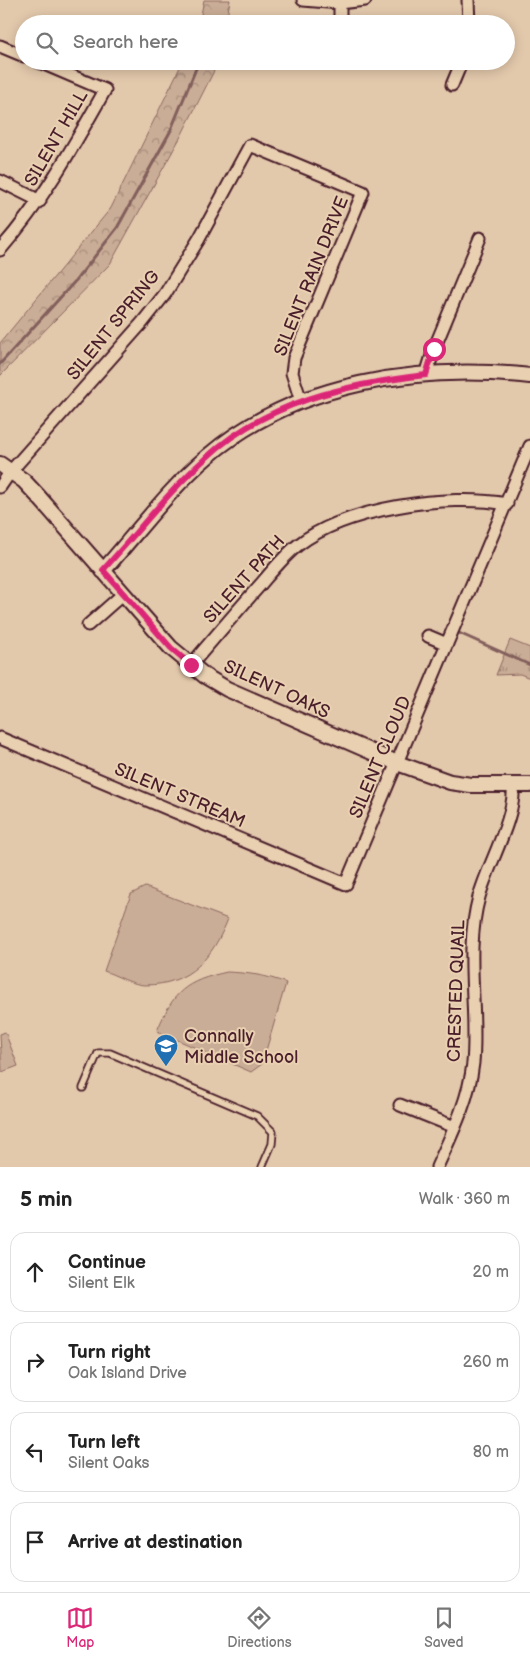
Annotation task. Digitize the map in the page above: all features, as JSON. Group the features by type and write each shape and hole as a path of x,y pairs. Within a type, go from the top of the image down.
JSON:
{"street":[{"path":"304,0 340,3 365,0"},
{"path":"468,0 469,15"},
{"path":"340,3 340,15"},
{"path":"0,46 15,52"},
{"name":"SILENT HILL","path":"0,250 40,200 61,168 104,90 58,70"},
{"path":"452,85 458,70"},
{"name":"SILENT RAIN DRIVE","path":"250,144 363,192 294,358 294,382 301,401"},
{"name":"SILENT SPRING","path":"0,487 6,468 142,323 165,294 199,239 250,144"},
{"path":"0,181 40,200"},
{"path":"426,375 434,349 480,238"},
{"path":"103,570 185,478 207,457 256,421 301,401 384,380 426,375 496,372 530,376"},
{"name":"SILENT CLOUD","path":"346,884 530,446"},
{"name":"SILENT OAKS","path":"6,468 38,496 171,648 191,665 227,690 397,763 450,782 471,785 513,786 530,784"},
{"name":"SILENT PATH","path":"191,665 285,557 308,538 344,520 402,506 456,500 488,500 506,504"},
{"path":"88,625 122,594"},
{"path":"428,636 447,644"},
{"name":"SILENT STREAM","path":"0,738 346,884"},
{"name":"CRESTED QUAIL","path":"438,1167 466,1096 473,1064 472,950 475,919 486,871 513,806 513,786"},
{"path":"400,1105 455,1127"}],"lane":[{"path":"83,1088 98,1053 110,1053 257,1116 273,1132 272,1144 262,1167"}],"green space":[{"path":"204,0 230,0 228,15 201,15"},
{"path":"179,70 214,70 180,138 110,264 0,376 0,343 111,208"},
{"path":"510,640 530,648 530,678 520,674 496,675"},
{"path":"145,887 228,919 215,945 198,966 175,980 161,984 140,985 104,971 131,894"},
{"path":"227,972 257,975 286,983 262,1064 251,1072 157,1031 169,1007 182,990 201,980"},
{"path":"5,1032 18,1066 2,1072 0,1034"}],"waterway":[{"path":"0,364 77,279 117,228 170,132 195,70"},
{"path":"459,633 530,665"}],"place":[{"name":"Connally Middle School","path":"166,1067"}],"route":[{"path":"191,665 171,648 103,570 185,478 207,457 256,421 284,407 314,396 384,380 426,375 434,349"}]}
